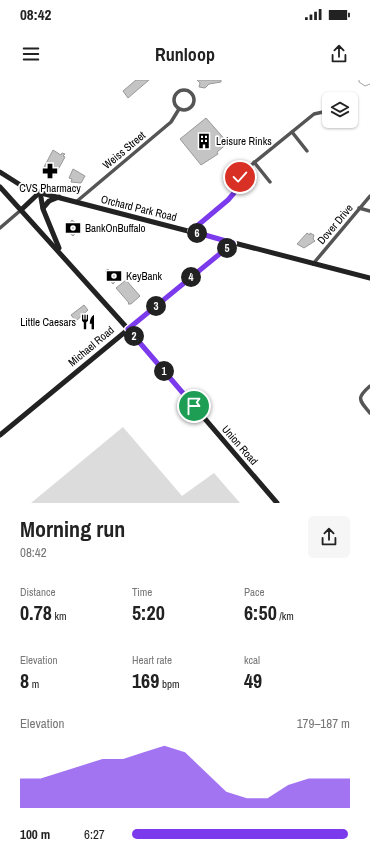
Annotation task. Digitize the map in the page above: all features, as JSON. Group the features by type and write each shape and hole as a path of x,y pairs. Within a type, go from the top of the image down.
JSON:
{"main road":[{"name":"Orchard Park Road","path":"0,172 22,186 40,192 370,278"},
{"name":"Union Road","path":"0,187 128,329 277,503"},
{"path":"21,210 40,192"},
{"name":"Union Road","path":"40,192 46,219 62,254"},
{"path":"27,204 36,201 43,209 49,201 59,197"},
{"path":"36,227 42,226 46,219"},
{"name":"Michael Road","path":"0,435 233,243"}],"street":[{"name":"Weiss Street","path":"180,90 188,91 193,96 193,104 187,110 180,109 174,104 175,96 180,90"},
{"name":"Weiss Street","path":"76,202 171,122 180,109"},
{"path":"191,231 228,200 234,193 242,173 254,162 314,114 322,112"},
{"path":"292,132 308,151"},
{"path":"254,162 270,182"},
{"name":"Dover Drive","path":"313,264 370,196"},
{"path":"359,208 370,211"},
{"path":"0,228 21,210"},
{"path":"370,386 361,394 360,398 361,402 370,413"}],"shaded area":[{"path":"123,427 182,496 214,473 240,503 31,503"}],"building":[{"path":"136,80 149,80 128,98 123,91"},
{"path":"197,80 221,80 221,82 209,84 205,88 199,87 200,83"},
{"name":"Leisure Rinks","path":"206,118 228,143 217,152 218,154 201,165 180,139"},
{"name":"CVS Pharmacy","path":"53,150 61,155 62,153 65,154 63,156 65,157 55,175 43,169"},
{"path":"73,169 85,176 81,183 71,182 72,179 69,178"},
{"name":"BankOnBuffalo","path":"72,220 81,227 73,236 65,229"},
{"path":"307,233 314,235 313,239 315,241 304,248 297,244"},
{"name":"KeyBank","path":"108,269 112,273 115,270 120,277 113,284 107,277 109,275 105,271"},
{"path":"126,280 140,296 131,304 128,304 129,303 116,288"},
{"path":"84,305 88,310 76,321 71,315"}],"waterway":[{"path":"359,80 359,82 365,86 370,84"}],"place":[{"name":"Leisure Rinks","path":"204,141"},
{"name":"CVS Pharmacy","path":"50,171"},
{"name":"BankOnBuffalo","path":"73,228"},
{"name":"KeyBank","path":"114,276"},
{"name":"Little Caesars","path":"88,322"}],"route":[{"path":"194,406 128,329 233,243 191,231 231,197 240,177"}]}
